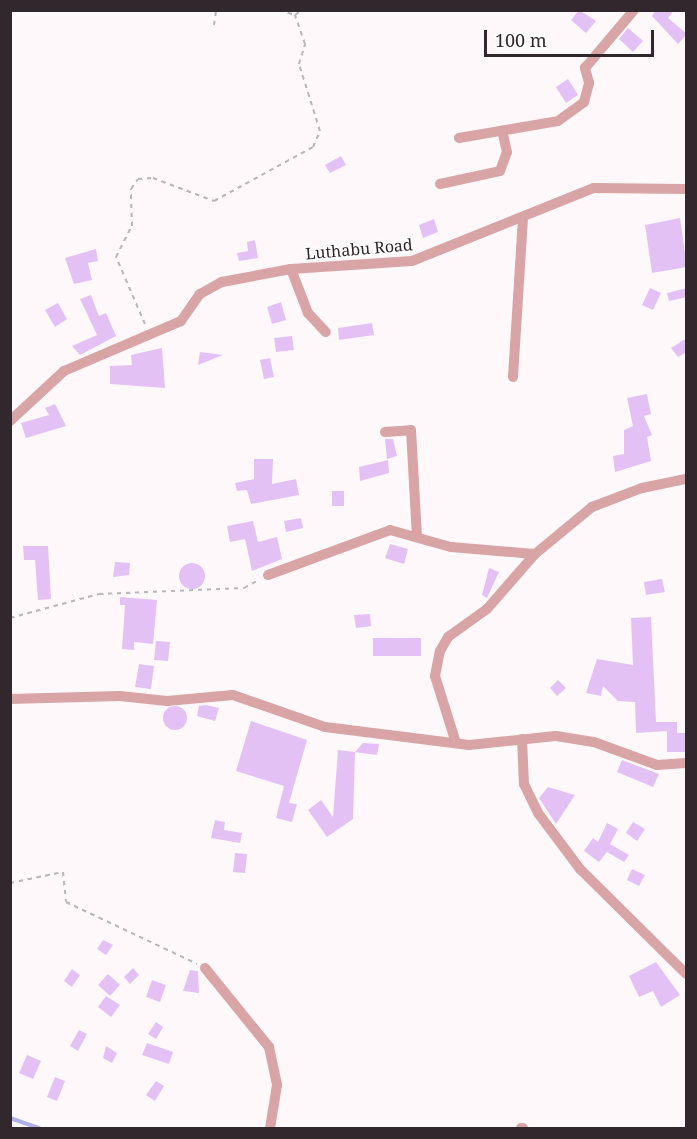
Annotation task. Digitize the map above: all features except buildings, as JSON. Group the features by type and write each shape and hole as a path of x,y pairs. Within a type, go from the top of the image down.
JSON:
{"street":[{"path":"459,138 558,121 584,102 589,83 585,68 634,10"},
{"path":"440,184 500,171 507,152 502,130"},
{"name":"Luthabu Road","path":"150,335 181,321 200,294 222,282 291,269 412,261 523,219 594,188 687,189"},
{"path":"513,377 523,219"},
{"path":"291,269 308,313 326,332"},
{"path":"10,421 64,371 150,335"},
{"path":"386,432 411,430 417,537"},
{"path":"456,743 435,676 440,651 448,637 487,609 534,554 592,507 642,488 687,479"},
{"path":"268,575 390,530 451,547 534,554"},
{"path":"10,699 120,696 166,701 233,695 306,723 484,746 556,736 594,742 657,765 687,763"},
{"path":"522,739 524,784 538,813 580,869 687,974"},
{"path":"205,968 269,1047 277,1085 270,1128"}],"path":[{"path":"214,25 216,10"},
{"path":"279,10 295,15"},
{"path":"295,15 302,10"},
{"path":"150,335 116,257 132,226 131,189 138,179 153,178 214,201 313,147 320,131 299,64 305,44 295,15"},
{"path":"10,618 99,594 244,588 268,575"},
{"path":"10,883 63,872 66,902 205,968"}],"waterway":[{"path":"10,1118 39,1128"}]}
